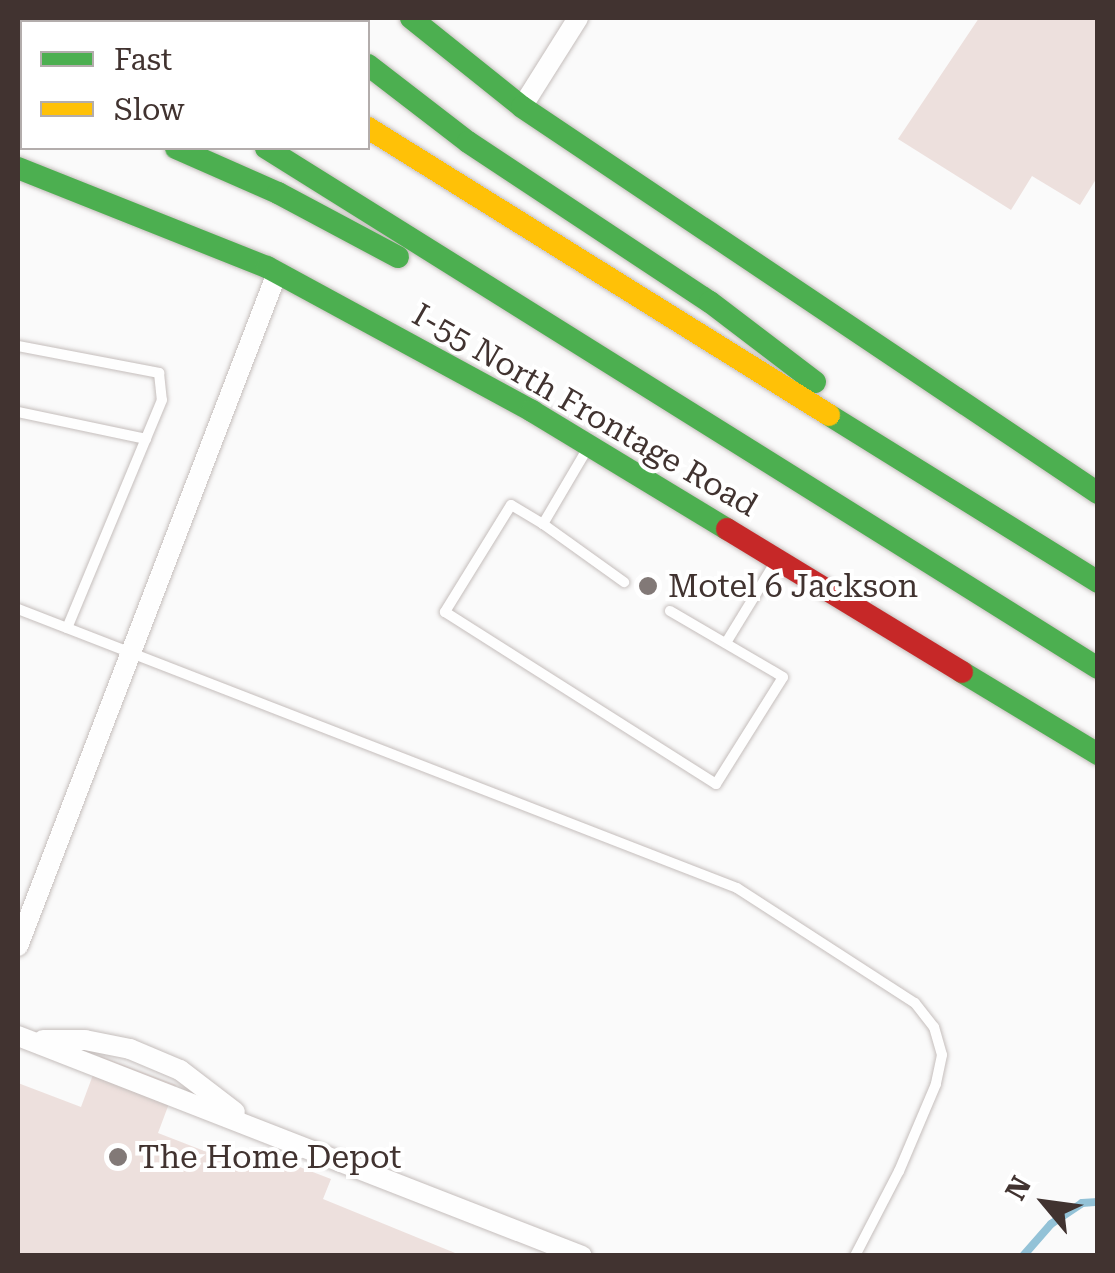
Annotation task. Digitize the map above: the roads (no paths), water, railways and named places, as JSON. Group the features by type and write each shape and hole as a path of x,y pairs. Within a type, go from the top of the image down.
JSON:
{"main road":[{"path":"411,18 522,108 1098,494"},
{"path":"370,67 468,142 710,302 967,500"},
{"path":"370,129 1098,582"},
{"path":"181,150 278,193 701,419"},
{"path":"269,150 1098,668"},
{"name":"I-55 North Frontage Road","path":"18,168 276,272 589,446 1098,754"}],"street":[{"path":"522,108 578,18"},
{"path":"18,946 276,272"},
{"path":"24,1038 582,1256"}],"lane":[{"path":"18,346 159,374 162,400 67,628"},
{"path":"18,412 146,439"},
{"path":"543,524 589,446"},
{"path":"624,582 512,505 446,612 716,784 784,676 670,611"},
{"path":"728,641 778,559"},
{"path":"18,609 736,888 915,1003 934,1027 942,1055 936,1084 899,1171 855,1256"}],"waterway":[{"path":"1023,1256 1051,1224 1082,1203 1098,1202"}],"place":[{"name":"Motel 6 Jackson","path":"648,586"},
{"name":"The Home Depot","path":"118,1157"}]}
